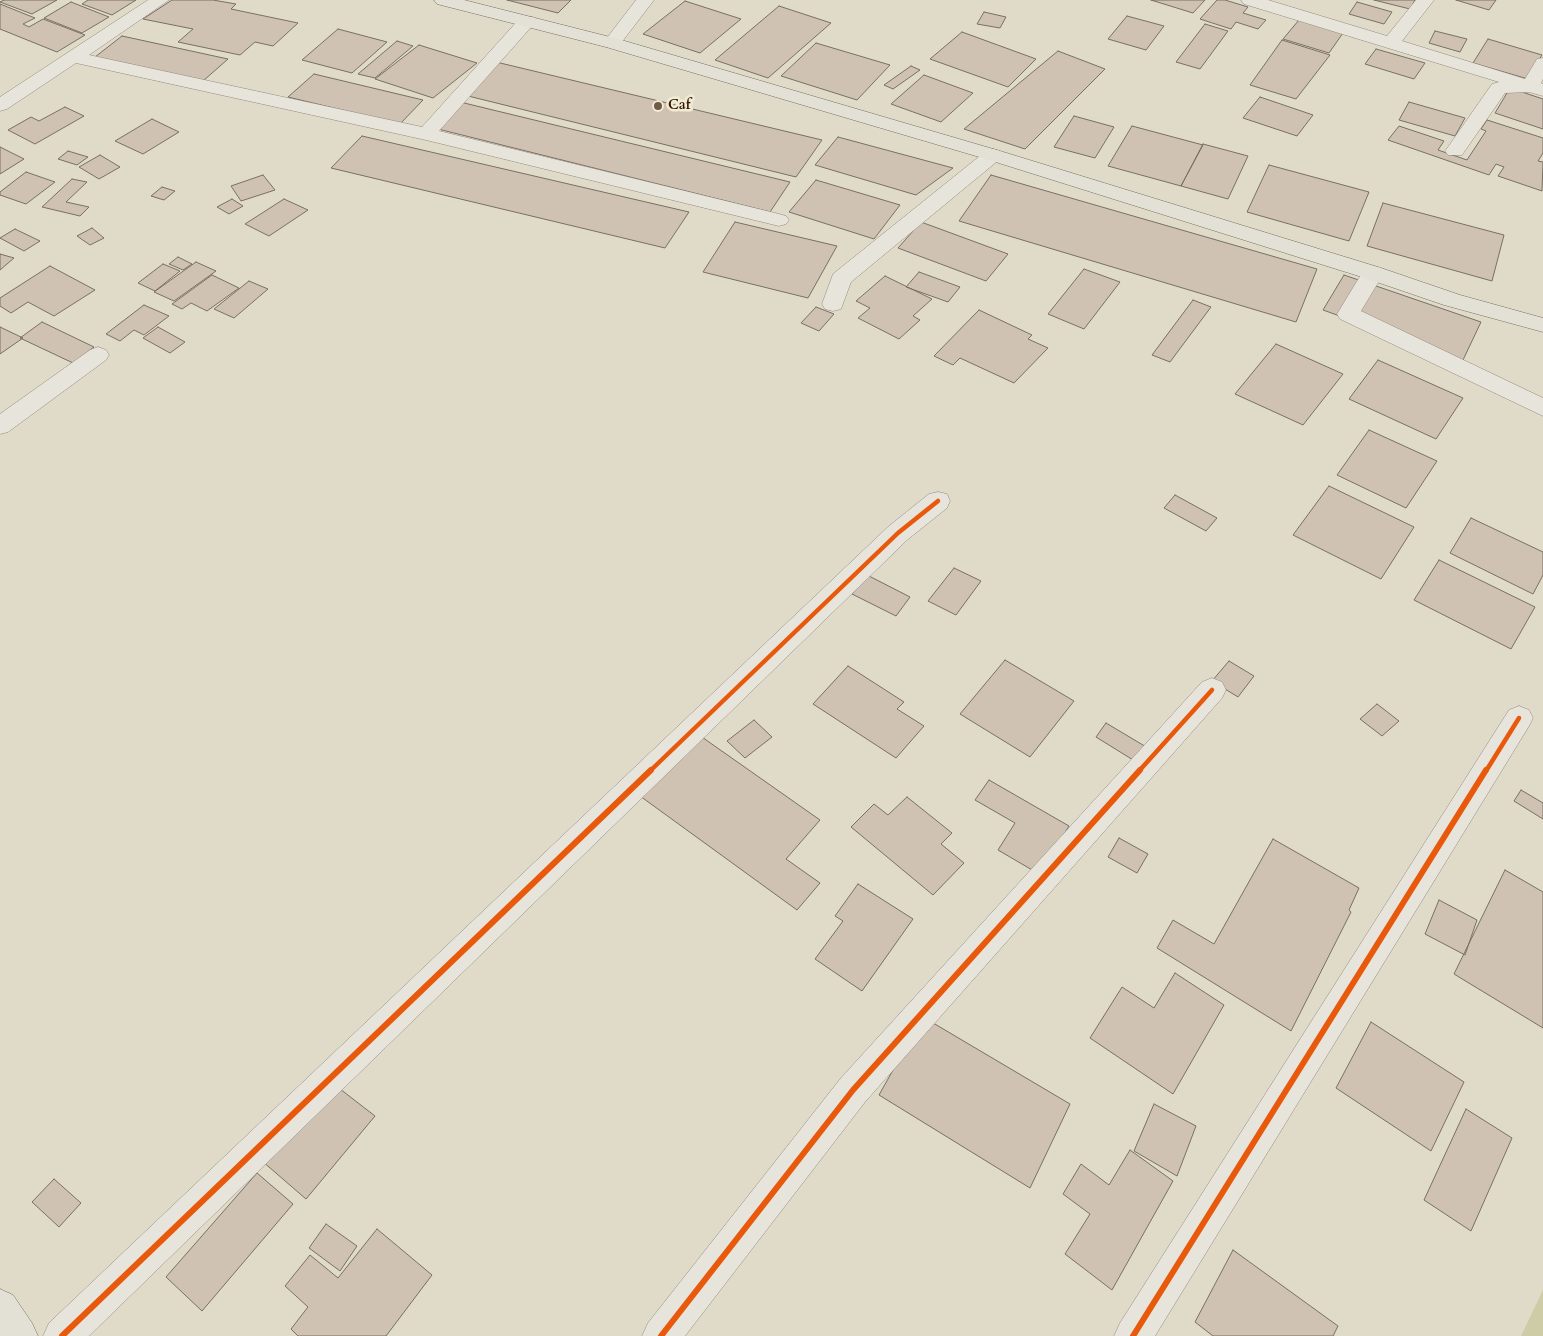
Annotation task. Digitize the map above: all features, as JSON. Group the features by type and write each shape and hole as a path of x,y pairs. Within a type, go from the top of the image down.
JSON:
{"main road":[{"path":"443,0 612,43 993,155 1373,272 1452,300 1543,324"},
{"path":"0,1308 18,1336"}],"street":[{"path":"0,105 160,0"},
{"path":"612,43 645,0"},
{"path":"1250,0 1536,88"},
{"path":"1391,43 1425,0"},
{"path":"426,134 527,21"},
{"path":"73,57 426,134 778,220"},
{"path":"1536,88 1543,64"},
{"path":"1455,151 1499,88 1536,88"},
{"path":"834,304 841,279 993,155"},
{"path":"1373,272 1348,314 1543,408"},
{"path":"0,426 98,355"},
{"path":"62,1336 898,533 938,501"},
{"path":"661,1336 853,1090 1212,690"},
{"path":"1133,1336 1519,718"}],"shaded area":[{"path":"1543,1290 1543,1336 1521,1336"}],"building":[{"path":"4,0 57,0 32,14 0,2"},
{"path":"88,0 136,0 112,15 82,4"},
{"path":"172,0 213,0 236,4 231,9 298,23 273,46 255,42 240,55 178,42 193,29 143,19"},
{"path":"507,0 571,0 558,13"},
{"path":"1151,0 1205,0 1193,13"},
{"path":"1217,0 1225,0 1248,7 1243,13 1266,20 1258,29 1236,22 1231,29 1200,19"},
{"path":"1374,0 1415,0 1410,9"},
{"path":"1456,0 1496,0 1489,10"},
{"path":"685,1 741,19 700,53 643,34"},
{"path":"71,2 109,17 82,33 44,18"},
{"path":"1357,2 1392,12 1384,24 1349,14"},
{"path":"0,4 35,18 23,24 29,27 43,19 85,35 57,52 0,29"},
{"path":"779,6 831,23 768,78 715,60"},
{"path":"984,12 1006,17 1000,28 977,24"},
{"path":"1127,16 1164,26 1146,50 1108,39"},
{"path":"1299,20 1343,33 1329,53 1283,39"},
{"path":"1205,24 1228,31 1200,69 1176,62"},
{"path":"338,29 387,42 352,73 302,60"},
{"path":"1435,31 1467,39 1460,52 1429,43"},
{"path":"962,32 1036,59 1008,87 930,59"},
{"path":"122,36 228,59 203,81 95,57"},
{"path":"1488,39 1542,55 1528,79 1473,63"},
{"path":"1282,40 1330,55 1296,99 1250,85"},
{"path":"397,41 413,46 375,78 358,74"},
{"path":"816,43 890,65 857,100 781,76"},
{"path":"419,45 477,63 433,98 375,79"},
{"path":"1376,49 1425,63 1414,79 1365,64"},
{"path":"1058,51 1105,69 1025,149 964,129"},
{"path":"496,62 822,140 796,177 464,95"},
{"path":"911,66 920,70 893,89 884,85"},
{"path":"314,74 423,100 400,124 288,97"},
{"path":"924,75 973,93 941,122 891,104"},
{"path":"1510,88 1543,99 1543,129 1495,113"},
{"path":"1260,97 1313,115 1297,136 1243,118"},
{"path":"460,102 790,182 770,212 434,128"},
{"path":"1409,102 1465,118 1455,136 1399,120"},
{"path":"65,107 84,116 35,144 8,130 31,117 39,121"},
{"path":"1074,116 1114,127 1095,158 1054,147"},
{"path":"152,119 179,132 143,154 115,141"},
{"path":"1487,120 1543,138 1543,153 1538,161 1543,162 1542,191 1498,176 1504,167 1496,164 1489,175 1388,140 1399,126 1444,141 1438,150 1467,160 1486,131 1481,129"},
{"path":"1132,126 1203,145 1181,186 1108,166"},
{"path":"362,136 689,212 665,248 331,168"},
{"path":"838,137 953,168 916,195 815,165"},
{"path":"1203,144 1248,156 1228,199 1181,186"},
{"path":"0,147 24,159 0,174"},
{"path":"68,151 88,157 77,165 58,159"},
{"path":"100,155 120,167 99,179 79,167"},
{"path":"1269,165 1369,192 1349,241 1247,212"},
{"path":"26,172 55,182 26,204 0,195 0,192"},
{"path":"263,175 275,190 241,201 231,186"},
{"path":"991,175 1317,269 1296,322 959,221"},
{"path":"72,179 87,182 66,202 89,207 80,216 42,207"},
{"path":"816,180 900,205 874,239 789,212"},
{"path":"162,187 175,191 164,200 151,196"},
{"path":"232,199 243,206 229,214 217,207"},
{"path":"284,199 308,210 269,236 245,224"},
{"path":"1383,203 1504,235 1492,281 1367,246"},
{"path":"735,222 837,246 808,298 703,272"},
{"path":"921,222 1008,254 986,281 898,248"},
{"path":"92,228 104,238 90,245 77,236"},
{"path":"15,229 40,241 24,251 0,238"},
{"path":"0,254 14,258 0,270"},
{"path":"178,257 192,264 183,270 169,264"},
{"path":"196,262 216,271 174,301 154,292"},
{"path":"163,264 180,271 155,291 138,283"},
{"path":"50,266 95,290 54,316 28,302 11,313 0,306 0,298"},
{"path":"1084,269 1120,282 1084,329 1048,314"},
{"path":"919,272 960,287 948,302 906,287"},
{"path":"212,275 239,288 207,311 191,303 182,309 172,304"},
{"path":"1344,275 1481,322 1463,360 1323,310"},
{"path":"885,276 932,299 913,316 920,320 899,339 858,318 870,308 856,301"},
{"path":"249,281 268,289 234,318 214,309"},
{"path":"1193,300 1211,307 1170,362 1152,355"},
{"path":"144,305 169,316 144,335 134,330 120,341 106,334"},
{"path":"816,307 834,314 819,331 801,323"},
{"path":"979,310 1032,335 1028,339 1048,348 1014,383 960,358 953,365 934,356"},
{"path":"42,322 94,347 73,363 20,338"},
{"path":"0,327 23,338 0,354"},
{"path":"158,327 185,342 170,353 143,338"},
{"path":"1276,344 1343,374 1303,425 1235,394"},
{"path":"1378,360 1463,398 1436,439 1349,399"},
{"path":"1369,430 1437,461 1406,508 1337,475"},
{"path":"1329,486 1414,527 1381,579 1293,535"},
{"path":"1175,495 1217,518 1206,531 1164,508"},
{"path":"1471,518 1543,552 1543,575 1533,594 1450,553"},
{"path":"1439,560 1535,607 1511,649 1414,600"},
{"path":"954,568 981,581 956,615 928,601"},
{"path":"867,575 910,597 896,616 852,594"},
{"path":"1005,660 1074,701 1030,757 960,714"},
{"path":"1229,661 1254,676 1238,697 1212,681"},
{"path":"848,666 904,702 897,709 924,726 896,758 813,704"},
{"path":"1377,704 1399,721 1382,736 1360,719"},
{"path":"754,720 772,737 745,758 727,741"},
{"path":"1106,723 1148,748 1138,763 1096,737"},
{"path":"699,735 820,820 786,859 820,883 797,910 640,796"},
{"path":"989,780 1069,826 1039,874 998,850 1015,823 975,800"},
{"path":"1521,790 1543,803 1543,819 1514,801"},
{"path":"907,797 952,833 941,844 964,863 933,895 851,827 874,804 888,815"},
{"path":"1119,838 1148,854 1137,873 1108,857"},
{"path":"1273,839 1359,888 1349,910 1351,912 1291,1031 1157,948 1173,920 1214,944"},
{"path":"1505,870 1543,892 1543,1028 1454,974"},
{"path":"858,884 913,919 862,991 815,959 843,921 835,916"},
{"path":"1439,900 1477,920 1465,955 1425,934"},
{"path":"1175,973 1224,1005 1173,1094 1090,1038 1122,987 1154,1008"},
{"path":"923,1017 1070,1104 1030,1188 879,1095"},
{"path":"1371,1022 1464,1082 1431,1151 1336,1088"},
{"path":"331,1082 375,1116 306,1199 262,1161"},
{"path":"1154,1104 1196,1126 1177,1176 1134,1151"},
{"path":"1466,1109 1512,1138 1471,1231 1424,1200"},
{"path":"1130,1150 1173,1181 1112,1290 1065,1254 1090,1214 1063,1194 1081,1164 1109,1185"},
{"path":"257,1173 293,1204 202,1311 166,1277"},
{"path":"54,1179 81,1203 59,1227 32,1202"},
{"path":"326,1224 357,1246 340,1271 309,1248"},
{"path":"377,1229 432,1275 386,1336 298,1336 291,1329 308,1307 285,1286 310,1255 338,1278"},
{"path":"1233,1250 1338,1326 1333,1336 1213,1336 1195,1322"}],"cycle path":[{"path":"62,1336 898,533 938,501"},
{"path":"661,1336 853,1090 1212,690"},
{"path":"1133,1336 1519,718"}],"place":[{"name":"Caf","path":"658,106"}]}
